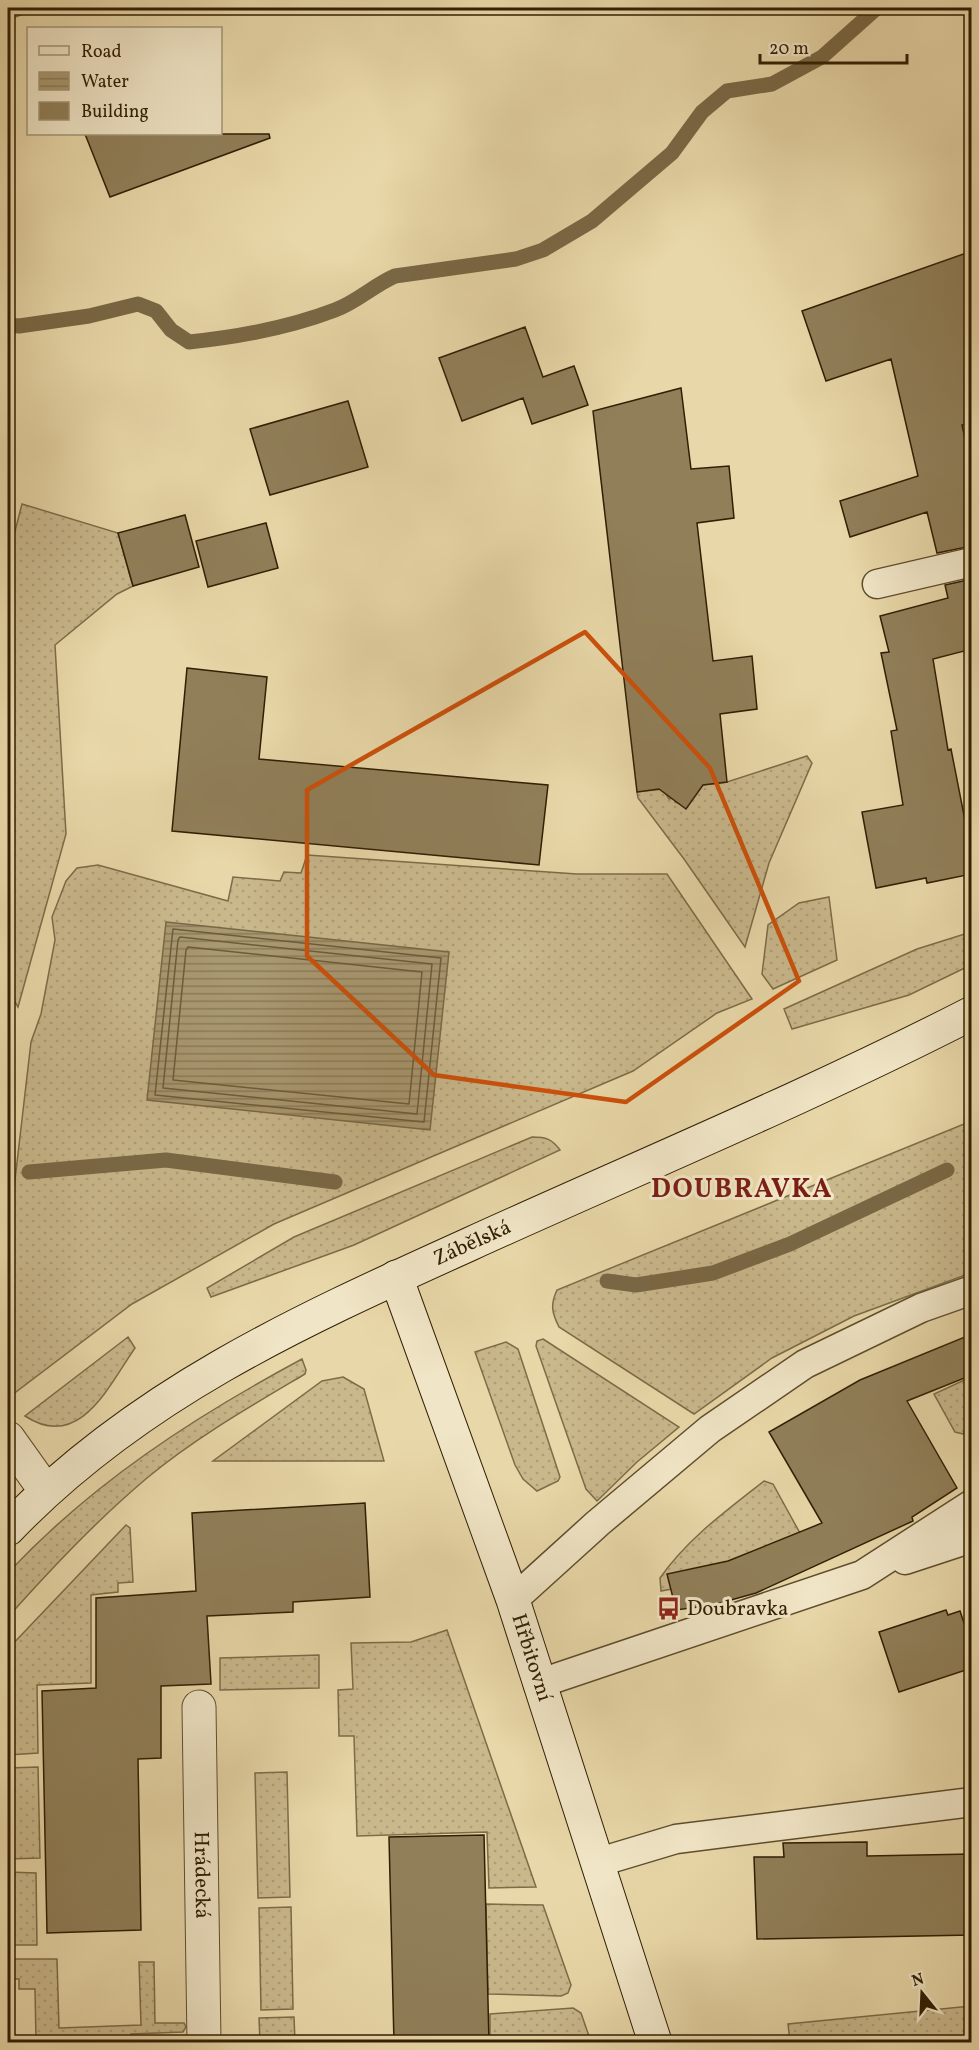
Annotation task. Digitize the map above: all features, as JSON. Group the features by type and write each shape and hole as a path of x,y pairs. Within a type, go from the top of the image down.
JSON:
{"street":[{"name":"Zábělská","path":"8,1529 45,1490 116,1432 180,1389 275,1335 396,1277 967,1018"},
{"name":"Hřbitovní","path":"396,1277 513,1600 538,1684 655,2043"},
{"path":"8,1438 45,1490"},
{"name":"Hrádecká","path":"199,1707 204,2043"}],"lane":[{"path":"877,584 972,562"},
{"path":"513,1600 598,1522 710,1429 805,1364 921,1308 972,1290"},
{"path":"862,1575 972,1504"},
{"path":"538,1684 972,1538"},
{"path":"596,1863 676,1839 964,1803"}],"highlighted area":[{"path":"585,632 710,768 799,981 626,1102 434,1075 307,956 307,790"}],"shaded area":[{"path":"8,8 39,8 8,20"},
{"path":"22,504 118,533 133,586 117,594 55,645 66,834 18,1007 8,990 8,558"},
{"path":"807,756 812,763 769,863 745,947 638,798 637,792 663,789 669,799 674,798 675,802 685,806 692,800 693,786 727,782"},
{"path":"307,855 577,874 667,874 752,999 717,1013 633,1071 274,1224 132,1304 8,1398 8,1240 31,1042 41,1014 55,940 52,917 66,881 77,868 98,865 228,901 233,877 280,881 284,872 301,873"},
{"path":"829,897 837,960 773,989 762,974 768,925 799,903"},
{"path":"971,932 971,965 909,995 792,1029 784,1009 917,949"},
{"path":"969,1122 972,1129 971,1273 854,1316 772,1358 694,1414 559,1327 553,1309 553,1300 557,1290"},
{"path":"532,1137 548,1139 560,1150 354,1245 211,1297 207,1288 294,1237"},
{"path":"128,1337 135,1348 103,1395 77,1420 62,1426 44,1425 25,1416"},
{"path":"543,1339 679,1427 637,1462 597,1501 586,1489 536,1346 537,1341"},
{"path":"506,1342 518,1349 560,1477 558,1481 537,1491 523,1479 515,1465 475,1352"},
{"path":"302,1359 305,1374 244,1410 165,1463 75,1545 8,1617 8,1573 74,1510 109,1481 184,1428"},
{"path":"343,1377 364,1389 384,1461 213,1461 322,1381"},
{"path":"971,1377 971,1426 963,1434 955,1432 934,1394"},
{"path":"764,1481 773,1484 801,1535 682,1587 661,1591 660,1578 682,1550"},
{"path":"126,1525 130,1528 133,1582 118,1583 118,1592 91,1595 91,1683 37,1685 38,1753 8,1755 8,1649"},
{"path":"447,1630 536,1887 489,1888 487,1832 357,1836 354,1736 339,1736 338,1690 353,1689 351,1643 411,1642"},
{"path":"319,1655 319,1688 220,1690 220,1658"},
{"path":"38,1767 40,1858 8,1859 8,1768"},
{"path":"287,1772 290,1897 258,1898 255,1773"},
{"path":"8,1872 36,1873 37,1945 8,1945"},
{"path":"486,1904 543,1905 571,1985 568,1993 561,1996 488,1994"},
{"path":"291,1907 293,2009 261,2010 259,1908"},
{"path":"8,1959 57,1959 59,2028 141,2025 139,1962 154,1962 155,2023 184,2023 186,2027 183,2032 131,2034 131,2042 120,2042 119,2038 36,2040 35,1989 19,1989 19,1979 8,1979"},
{"path":"971,2006 971,2042 790,2042 788,2024"},
{"path":"573,2008 581,2013 591,2042 490,2042 490,2014"},
{"path":"294,2017 295,2042 260,2042 259,2018"}],"water":[{"path":"166,922 449,952 430,1130 147,1100"}],"building":[{"path":"269,134 270,138 110,197 85,135"},
{"path":"972,251 972,423 962,425 972,469 972,546 937,553 927,512 850,537 840,501 918,476 891,359 826,381 802,311"},
{"path":"525,327 543,377 574,366 588,405 532,424 523,398 462,421 439,358"},
{"path":"681,388 691,469 729,466 734,518 697,523 713,661 752,656 757,709 720,714 727,782 703,785 686,809 659,789 637,792 593,411"},
{"path":"348,401 368,467 270,495 250,429"},
{"path":"185,515 199,567 133,586 118,533"},
{"path":"266,523 278,568 208,587 196,541"},
{"path":"972,579 972,649 933,659 948,750 951,749 972,856 972,874 927,883 926,878 876,888 862,812 903,805 891,731 897,730 881,653 889,652 880,616 948,598 945,585"},
{"path":"187,668 267,677 259,759 548,785 539,865 172,831"},
{"path":"972,1334 972,1375 907,1401 957,1488 912,1517 913,1521 756,1593 713,1605 676,1610 667,1574 728,1561 822,1523 769,1432 860,1380"},
{"path":"365,1503 370,1597 293,1602 293,1612 207,1616 211,1684 161,1686 161,1758 138,1759 141,1930 47,1933 42,1691 96,1688 96,1598 196,1591 192,1513"},
{"path":"946,1610 948,1615 960,1611 972,1647 972,1668 899,1692 879,1632"},
{"path":"484,1835 489,2043 394,2043 389,1837"},
{"path":"867,1842 867,1856 972,1854 972,1935 757,1939 754,1857 784,1857 783,1843"}],"waterway":[{"path":"8,325 19,326 89,316 138,304 156,311 171,330 189,342 226,337 281,327 335,310 395,276 516,259 543,250 592,221 672,153 702,112 727,91 772,84 822,57 877,8"},
{"path":"29,1172 166,1160 335,1182"},
{"path":"607,1281 636,1285 713,1273 790,1244 947,1170"}],"place":[{"name":"Doubravka","path":"669,1609"}],"district":[{"name":"DOUBRAVKA","path":"742,1190"}]}
